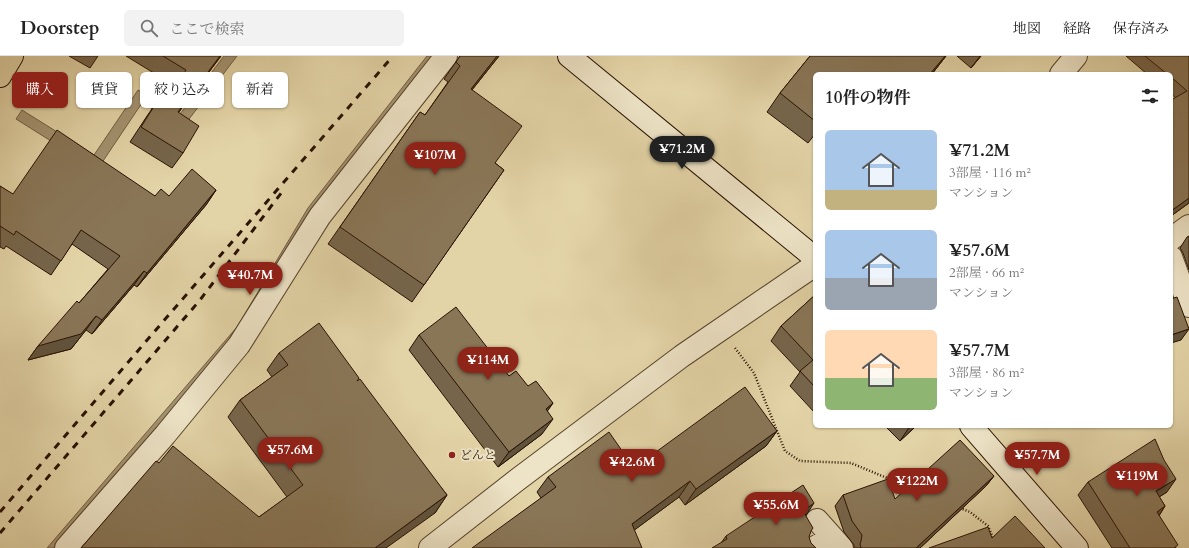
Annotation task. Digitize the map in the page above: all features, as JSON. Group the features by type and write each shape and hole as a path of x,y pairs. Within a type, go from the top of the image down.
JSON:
{"highway":[{"path":"0,76 12,56"}],"street":[{"path":"66,548 164,435 239,345 320,216 446,56"},
{"path":"569,56 813,256"},
{"path":"1063,72 1076,56"},
{"path":"1173,238 1189,226"},
{"path":"1173,262 1189,306"},
{"path":"430,548 517,480 682,356 813,266"},
{"path":"973,428 1077,548"},
{"path":"817,520 830,544"}],"path":[{"path":"721,330 754,373 785,451 800,461 851,463 914,489"},
{"path":"956,506 970,512 988,526 995,542"}],"shaded area":[{"path":"224,56 237,56 224,73 212,72"},
{"path":"427,56 442,56 246,337 63,548 47,548 237,327 308,208"},
{"path":"138,90 140,91 140,106 97,170 16,119 22,110 94,155 126,108 132,108 132,99"},
{"path":"151,108 170,108 180,114 185,108 197,108 183,127"}],"building":[{"path":"163,56 220,56 208,72 185,72 186,70"},
{"path":"460,56 497,56 471,89 522,126 495,163 504,170 424,285 340,227 420,112 425,115 460,66 456,62"},
{"path":"810,56 945,56 932,72 813,72 813,119 780,93"},
{"path":"1145,56 1189,56 1189,198 1173,210 1173,99 1187,91 1173,79 1173,72 1165,72"},
{"path":"153,108 181,108 178,112 199,126 183,153 141,127"},
{"path":"57,130 155,196 161,189 169,196 192,169 216,190 147,273 144,271 102,320 96,316 81,334 38,346 77,301 79,303 120,256 81,230 61,261 16,231 14,235 0,226 0,186 13,194"},
{"path":"813,297 813,360 781,326"},
{"path":"1177,297 1189,329 1173,334 1173,298"},
{"path":"456,307 509,376 516,371 528,386 536,381 553,403 546,409 553,419 509,452 419,335"},
{"path":"319,323 359,378 357,381 360,379 447,495 375,548 81,548 156,461 159,463 173,446 259,517 303,485 240,400 288,365 279,353"},
{"path":"813,360 813,385 800,371"},
{"path":"745,387 777,431 696,489 690,481 632,524 642,548 472,548 556,487 548,477 609,432 634,468"},
{"path":"1155,439 1164,460 1176,479 1156,491 1165,506 1157,512 1178,545 1174,548 1130,548 1088,482"},
{"path":"960,440 994,476 916,548 861,548 860,544 862,535 852,521 843,495 888,479 895,499"},
{"path":"803,485 814,503 803,511 813,528 809,537 811,543 816,548 712,548 727,539 726,536"},
{"path":"1015,516 1045,548 929,548 988,527 992,538"}],"railway":[{"path":"0,512 393,56"},
{"path":"0,533 200,300 285,188"}],"place":[{"name":"どんと","path":"452,455"}]}
